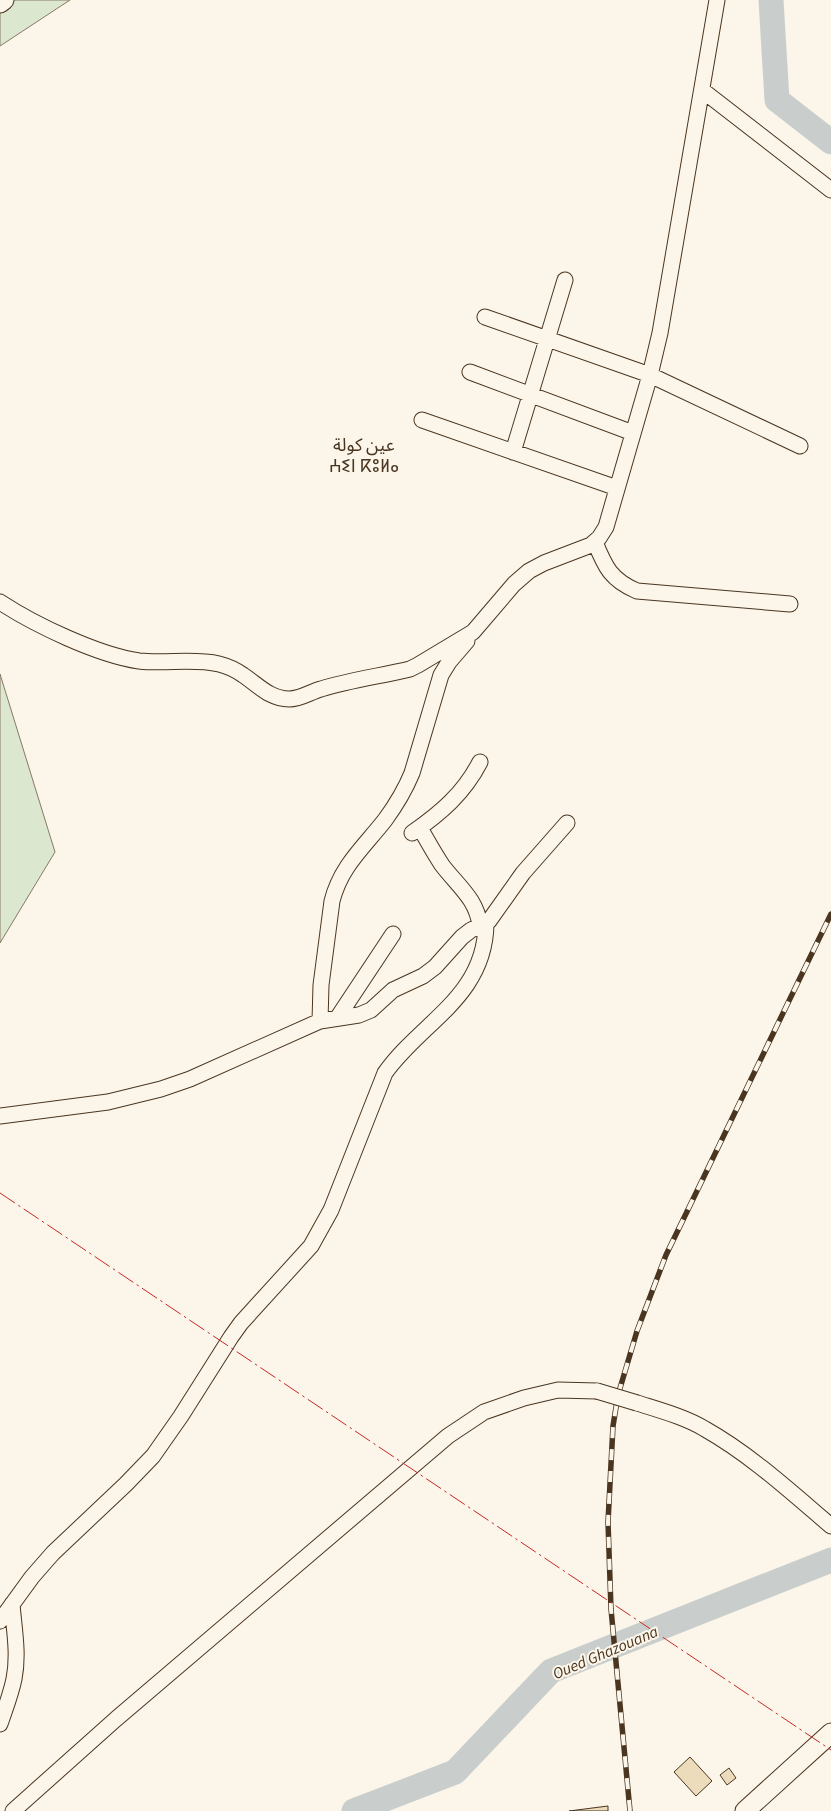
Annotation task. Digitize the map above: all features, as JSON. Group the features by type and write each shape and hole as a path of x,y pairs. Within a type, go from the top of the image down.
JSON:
{"main road":[{"path":"0,3 4,0"},
{"path":"745,1811 831,1733"}],"street":[{"path":"320,1021 321,985 332,901 338,883 346,866 388,816 406,786 412,773 442,676 449,662 514,584 529,571 595,542 606,527 650,375 666,304 717,0"},
{"path":"702,90 831,190"},
{"path":"513,452 565,280"},
{"path":"485,317 650,375 800,446"},
{"path":"470,372 633,433"},
{"path":"422,420 617,488"},
{"path":"595,542 608,570 621,583 637,591 790,604"},
{"path":"0,602 28,619 93,649 115,656 160,663 193,661 219,664 241,673 274,696 290,699 298,699 321,689 410,669 473,632"},
{"path":"0,1620 53,1553 153,1456 241,1323 311,1246 331,1210 385,1073 394,1061 447,1010 463,990 481,954 486,935 483,925 473,902 415,831 435,817 460,792 480,762"},
{"path":"0,1116 108,1102 161,1090 320,1021 359,1015 371,1010 393,990 423,976 435,967 462,937 483,925 492,917 523,873 567,823"},
{"path":"338,1018 393,934"},
{"path":"13,1811 116,1719 448,1436 484,1412 524,1398 558,1390 598,1391 664,1412 704,1428 739,1451 831,1526"},
{"path":"0,1724 11,1694 15,1669 16,1646 12,1604"}],"green space":[{"path":"0,0 70,0 0,46"},
{"path":"0,674 55,852 0,943"}],"building":[{"path":"690,1757 712,1781 696,1796 674,1772"},
{"path":"729,1768 736,1778 727,1785 720,1775"},
{"path":"608,1806 608,1811 569,1811"}],"waterway":[{"name":"Oued Ghazouana","path":"771,0 777,100 831,142"},
{"name":"Oued Ghazouana","path":"354,1811 455,1772 551,1671 831,1560"}],"railway":[{"path":"630,1811 611,1609 608,1522 613,1426 618,1395 637,1331 666,1255 831,914"}],"power":[{"path":"0,1193 831,1750"}],"district":[{"name":"عين كولة ⵄⵉⵏ ⴽⵓⵍⴰ","path":"364,455"}]}
